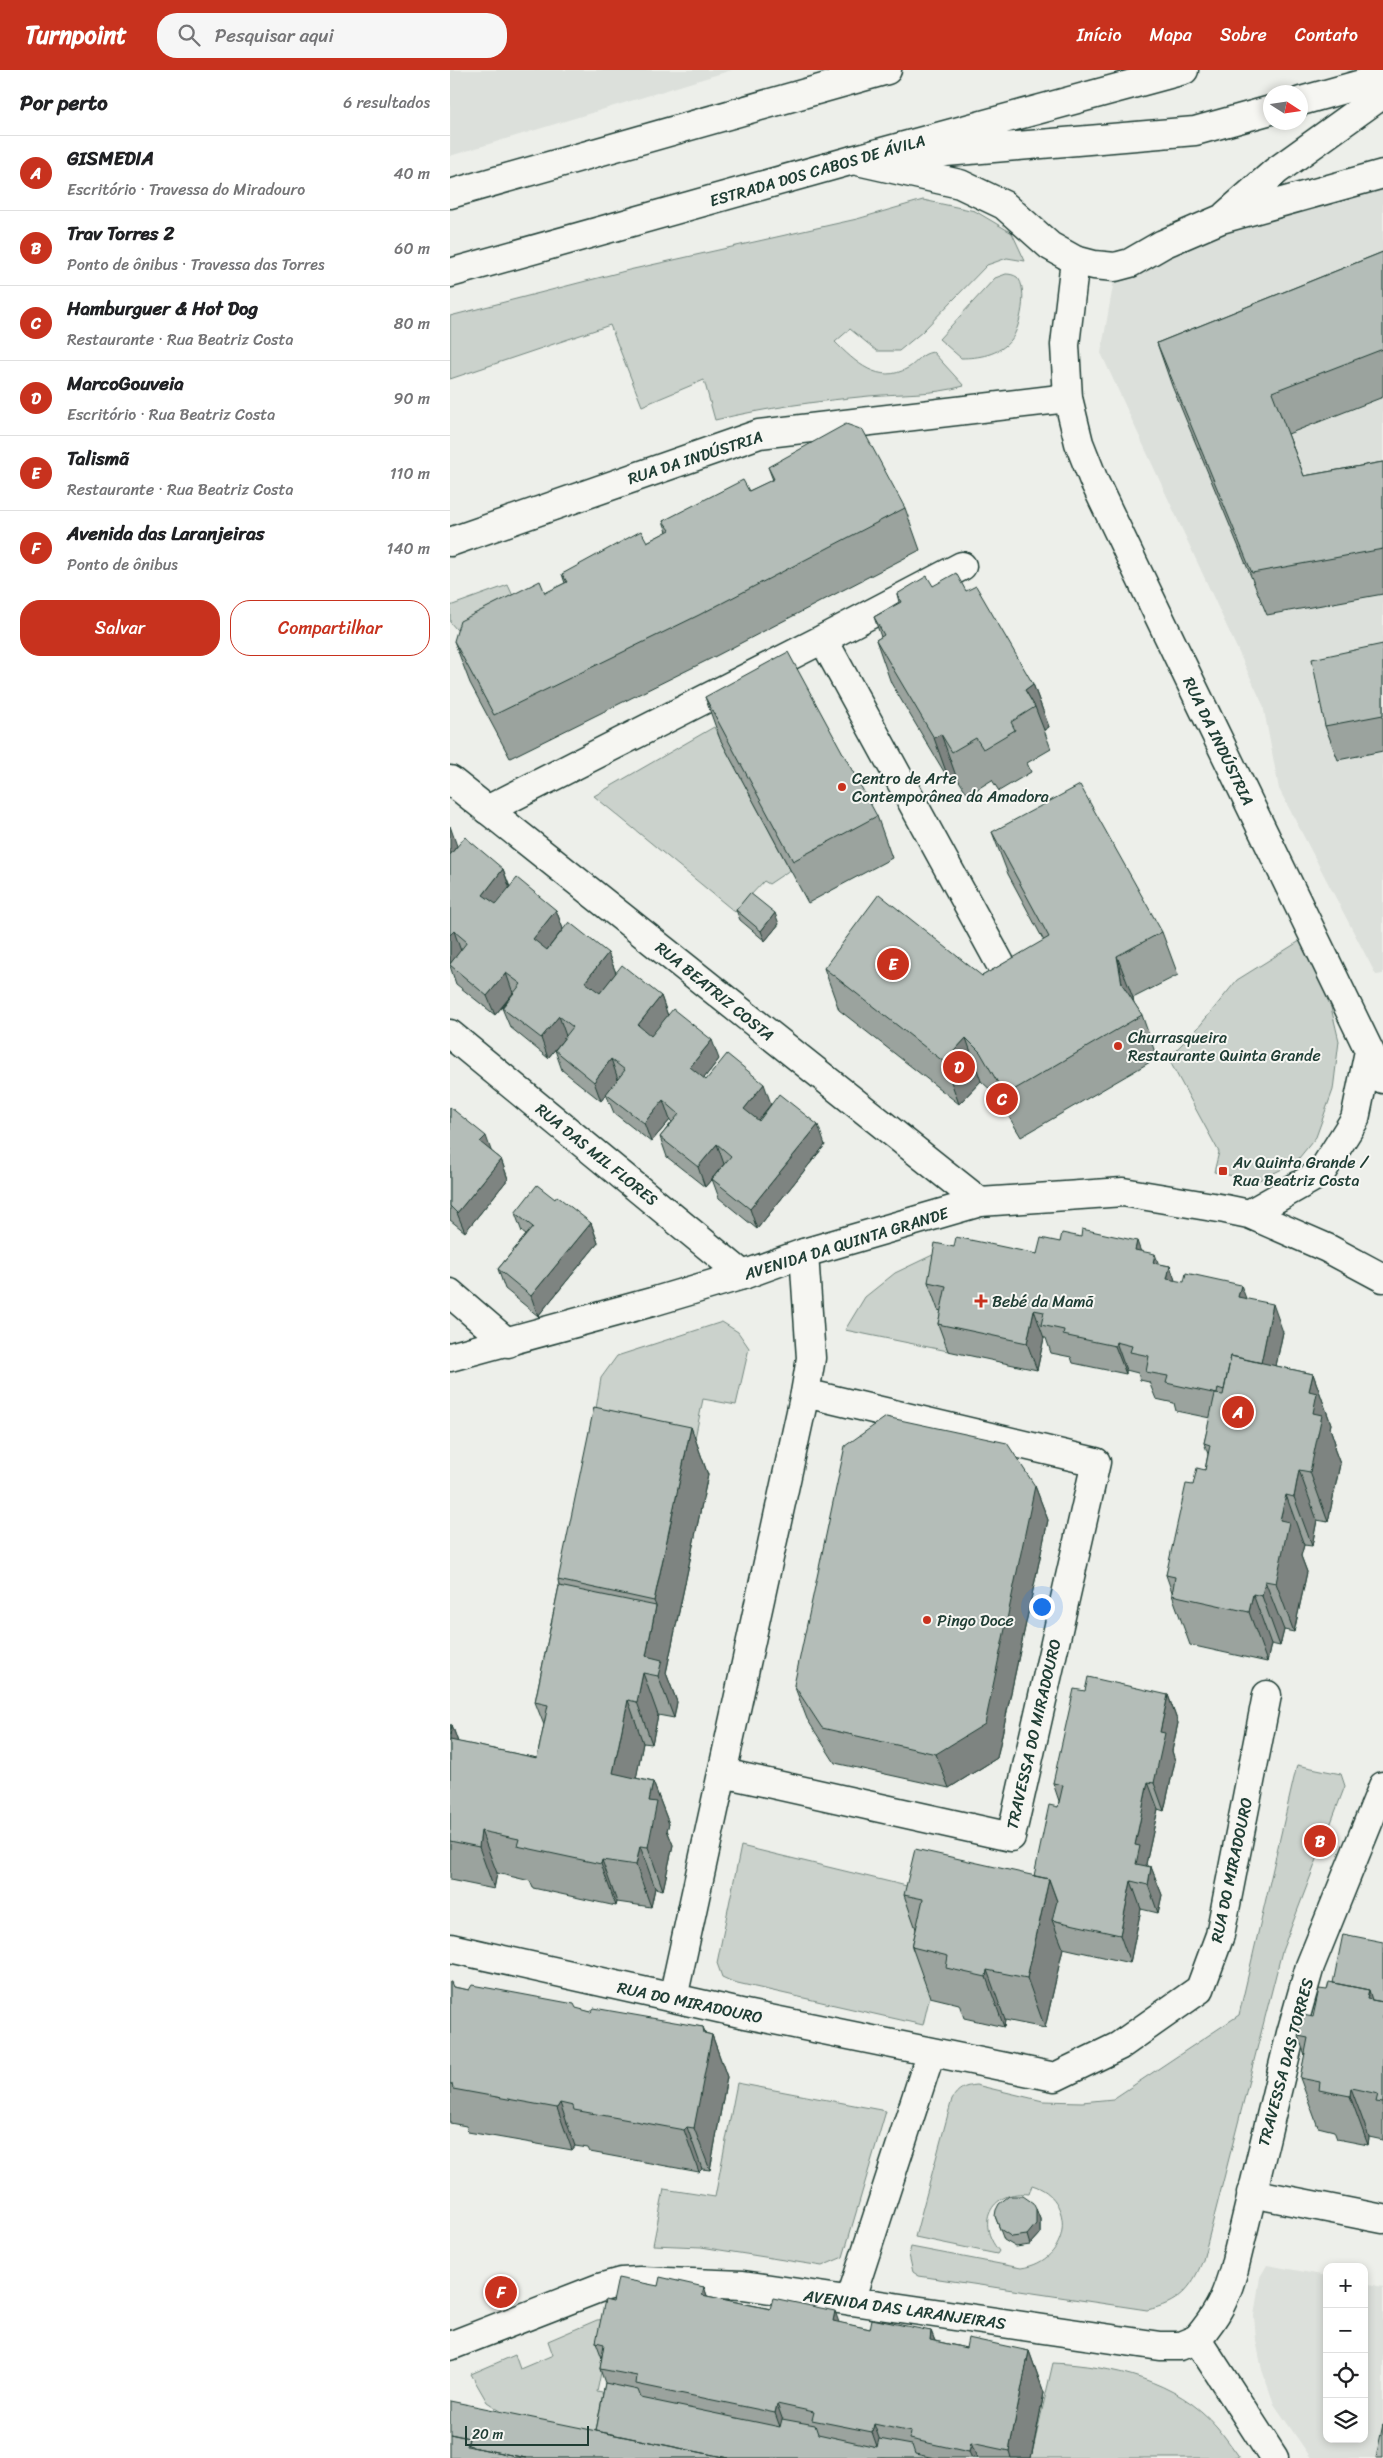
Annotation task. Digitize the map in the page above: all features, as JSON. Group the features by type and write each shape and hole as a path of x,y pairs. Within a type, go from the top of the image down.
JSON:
{"main road":[{"path":"800,94 824,70"},
{"path":"450,194 887,70"},
{"name":"ESTRADA DOS CABOS DE ÁVILA","path":"450,273 1184,70"},
{"path":"1308,99 1383,78"},
{"path":"1221,219 1276,171 1383,94"},
{"path":"853,160 1195,131 1263,112"},
{"path":"853,160 960,184 1004,205 1050,246 1074,260 1094,265 1115,267 1130,263 1163,244 1221,219 1383,174"},
{"name":"RUA DA INDÚSTRIA","path":"1074,260 1065,345 1068,398 1079,443 1094,481 1383,1079"},
{"name":"RUA DA INDÚSTRIA","path":"450,542 759,434 1068,398"},
{"path":"487,810 962,566"},
{"path":"823,639 1008,976"},
{"name":"RUA BEATRIZ COSTA","path":"450,780 980,1202"},
{"name":"RUA DAS MIL FLORES","path":"450,1034 744,1275"},
{"path":"1249,1214 1320,1174 1355,1120 1369,1051"},
{"name":"AVENIDA DA QUINTA GRANDE","path":"450,1357 508,1343 744,1275 804,1253 980,1202 1123,1192 1249,1214 1327,1248 1383,1278"},
{"path":"673,1998 805,1393 811,1358 804,1253"},
{"path":"450,1292 508,1343"},
{"name":"TRAVESSA DO MIRADOURO","path":"723,1773 1011,1837 1096,1462 805,1393"},
{"name":"RUA DO MIRADOURO","path":"450,1948 673,1998 1055,2077 1119,2046 1200,1989 1220,1935 1267,1695"},
{"name":"TRAVESSA DAS TORRES","path":"1197,2339 1217,2315 1226,2296 1310,1966 1383,1786"},
{"path":"850,2300 931,2052"},
{"path":"1251,2193 1383,2219"},
{"name":"AVENIDA DAS LARANJEIRAS","path":"450,2346 599,2288 621,2282 743,2285 1160,2346 1180,2346 1197,2339"},
{"path":"1197,2339 1274,2458"}],"shaded area":[{"path":"450,70 732,70 450,156"},
{"path":"1383,175 1383,974 1376,975 1279,789 1263,705 1101,353 1119,252"},
{"path":"923,200 975,211 1012,233 1025,261 1007,258 987,265 922,332 899,351 877,351 850,329 835,342 859,363 877,373 897,373 911,366 922,356 933,352 964,386 929,392 869,396 811,403 715,420 704,380 642,406 610,325 450,379 450,316 629,270 857,219"},
{"path":"1006,274 1017,277 1021,282 1022,308 1014,335 1001,349 981,356 961,358 939,339 995,278"},
{"path":"508,585 526,625 462,636 450,622 450,606"},
{"path":"714,727 790,870 769,884 764,881 735,912 594,796"},
{"path":"1303,939 1329,999 1339,1041 1333,1090 1316,1137 1295,1163 1257,1181 1214,1172 1219,1152 1168,1058 1198,1028 1237,980"},
{"path":"945,1249 956,1314 948,1351 845,1330 865,1297 895,1273"},
{"path":"722,1322 738,1332 749,1348 736,1405 703,1399 691,1458 593,1427 601,1378 617,1356"},
{"path":"1297,1765 1341,1774 1345,1786 1282,1951 1203,2260 1188,2287 1175,2299 1147,2310 919,2276 913,2272 909,2255 911,2247 1021,2268 1038,2263 1050,2254 1058,2242 1062,2229 1061,2215 1056,2202 1046,2192 1032,2185 1029,2194 1016,2194 1006,2197 997,2202 991,2210 988,2219 988,2229 999,2251 997,2254 915,2237 952,2099 959,2090 976,2085 1043,2101 1082,2102 1113,2099 1239,2015"},
{"path":"741,1846 915,1888 941,1949 923,2025 733,1982 722,1977 717,1963"},
{"path":"737,2083 886,2111 843,2257 822,2266 701,2247 653,2245 664,2189 715,2197"},
{"path":"1267,2265 1323,2275 1323,2443 1368,2443 1368,2284 1383,2287 1383,2458 1311,2458 1274,2404 1262,2370 1256,2340 1254,2316 1260,2277"},
{"path":"612,2319 597,2392 608,2394 598,2442 505,2414 487,2402 471,2374 515,2355 520,2369 553,2355 548,2341 597,2320"},
{"path":"1053,2363 1120,2372 1142,2378 1163,2387 1201,2411 1217,2427 1240,2458 1031,2458"}],"building":[{"path":"1383,252 1383,349 1272,392 1304,476 1383,462 1383,549 1252,573 1157,343"},
{"path":"846,424 863,430 905,508 699,615 494,715 454,641 460,621 540,581 545,593 567,582 562,574 641,531 647,542 670,530 663,521 743,480 749,491 774,479 768,467"},
{"path":"956,573 966,591 976,586 1033,684 1025,690 1035,707 1011,722 1015,730 983,749 976,738 952,752 941,734 934,738 876,640 884,635 874,617 901,602 897,594 927,576 933,586"},
{"path":"1383,644 1383,715 1325,726 1312,659"},
{"path":"788,652 877,816 793,861 705,697"},
{"path":"1080,785 1162,932 1117,956 1122,984 1142,1015 1005,1095 980,1052 966,1038 944,1062 824,968 879,894 982,976 1049,937 992,832"},
{"path":"465,837 503,869 483,895 496,904 517,878 556,910 533,939 547,950 569,922 608,953 585,982 600,993 622,965 661,996 638,1025 651,1036 673,1009 712,1040 690,1067 706,1080 727,1054 764,1084 744,1109 759,1121 779,1094 818,1125 750,1209 712,1179 731,1156 717,1144 698,1167 660,1137 679,1114 663,1100 644,1123 606,1094 625,1070 611,1059 594,1082 555,1050 573,1027 559,1016 541,1038 502,1008 521,984 506,973 487,996 450,965 467,942 454,931 450,935 450,855"},
{"path":"750,893 775,913 761,931 736,910"},
{"path":"450,1107 486,1136 480,1142 501,1159 457,1213 450,1206"},
{"path":"537,1185 555,1199 557,1196 591,1223 531,1296 498,1269 533,1227 515,1213"},
{"path":"1082,1229 1137,1241 1135,1250 1155,1254 1153,1263 1170,1266 1167,1279 1184,1282 1186,1273 1241,1285 1238,1297 1273,1304 1261,1363 1231,1356 1224,1390 1218,1388 1217,1394 1166,1383 1168,1376 1146,1372 1149,1356 1130,1352 1132,1346 1116,1342 1115,1346 1063,1335 1064,1330 1041,1325 1044,1312 1034,1310 1027,1343 938,1324 946,1286 928,1282 935,1243 954,1247 956,1237 1037,1254 1041,1238 1060,1242 1062,1233 1081,1237"},
{"path":"1231,1356 1313,1374 1309,1391 1317,1393 1313,1413 1322,1415 1310,1472 1299,1470 1294,1497 1286,1495 1280,1520 1289,1522 1276,1583 1265,1581 1262,1596 1253,1594 1249,1612 1172,1595 1175,1577 1166,1575 1186,1484 1193,1485 1197,1468 1205,1470 1210,1445 1204,1443 1215,1394 1223,1395"},
{"path":"594,1407 691,1427 654,1601 558,1580"},
{"name":"Pingo Doce","path":"886,1417 1007,1443 1035,1486 985,1724 936,1754 822,1728 794,1685 845,1446"},
{"path":"559,1586 656,1606 646,1656 662,1660 658,1676 643,1673 637,1702 628,1700 613,1773 653,1782 649,1801 657,1802 648,1847 640,1846 636,1865 602,1860 601,1864 517,1846 519,1839 481,1831 479,1847 450,1841 450,1740 537,1758 548,1705 535,1702"},
{"path":"1088,1677 1168,1695 1160,1732 1165,1733 1154,1783 1148,1782 1135,1845 1140,1846 1136,1864 1151,1867 1148,1885 1131,1881 1120,1935 1052,1920 1057,1901 1049,1879 1034,1876 1049,1805 1058,1807 1063,1785 1053,1783 1074,1689 1085,1691"},
{"path":"915,1849 1049,1879 1027,1978 987,1970 986,1977 946,1968 948,1956 912,1947 923,1899 904,1895"},
{"path":"1343,1934 1383,1942 1383,2002 1372,2000 1369,1990 1333,1983"},
{"path":"450,1982 453,1987 469,1990 472,1985 574,2004 576,2008 591,2012 594,2008 703,2027 704,2033 712,2035 694,2128 687,2127 684,2130 574,2110 573,2106 560,2103 557,2108 453,2089 452,2084 450,2084"},
{"path":"1329,1982 1369,1990 1367,1999 1383,2002 1383,2103 1376,2102 1378,2094 1351,2088 1350,2096 1319,2090 1320,2082 1300,2078 1308,2038 1298,2036 1303,2015 1313,2017 1319,1989 1327,1990"},
{"path":"1009,2196 1023,2196 1033,2203 1036,2209 1036,2224 1027,2235 1012,2237 1000,2229 995,2216 996,2210 999,2204"},
{"path":"660,2277 704,2287 702,2295 770,2309 773,2298 835,2311 833,2321 870,2329 872,2319 931,2331 930,2340 966,2348 968,2338 1029,2351 1009,2451 971,2443 969,2452 910,2439 911,2432 874,2424 872,2432 812,2420 814,2412 777,2404 775,2413 636,2384 637,2376 600,2369 604,2344 596,2342 605,2300 613,2302 618,2278 658,2286"},
{"path":"605,2383 638,2390 641,2398 780,2427 782,2419 815,2425 818,2434 877,2447 879,2439 912,2445 915,2454 935,2458 728,2458 596,2431"},
{"path":"450,2401 728,2458 526,2458 472,2447 468,2445 469,2438 450,2434"},
{"path":"1383,2424 1383,2458 1376,2458"},
{"path":"450,2434 469,2438 467,2446 526,2458 450,2458"}],"place":[{"name":"Centro de Arte Contemporânea da Amadora","path":"842,787"},
{"name":"Talismã","path":"893,964"},
{"name":"Churrasqueira Restaurante Quinta Grande","path":"1118,1046"},
{"name":"MarcoGouveia","path":"959,1067"},
{"name":"Hamburguer & Hot Dog","path":"1002,1099"},
{"name":"Av Quinta Grande / Rua Beatriz Costa","path":"1223,1171"},
{"name":"Bebé da Mamã","path":"981,1301"},
{"name":"GISMEDIA","path":"1238,1412"},
{"name":"Pingo Doce","path":"927,1620"},
{"name":"Trav Torres 2","path":"1320,1841"},
{"name":"Avenida das Laranjeiras","path":"501,2292"}]}
